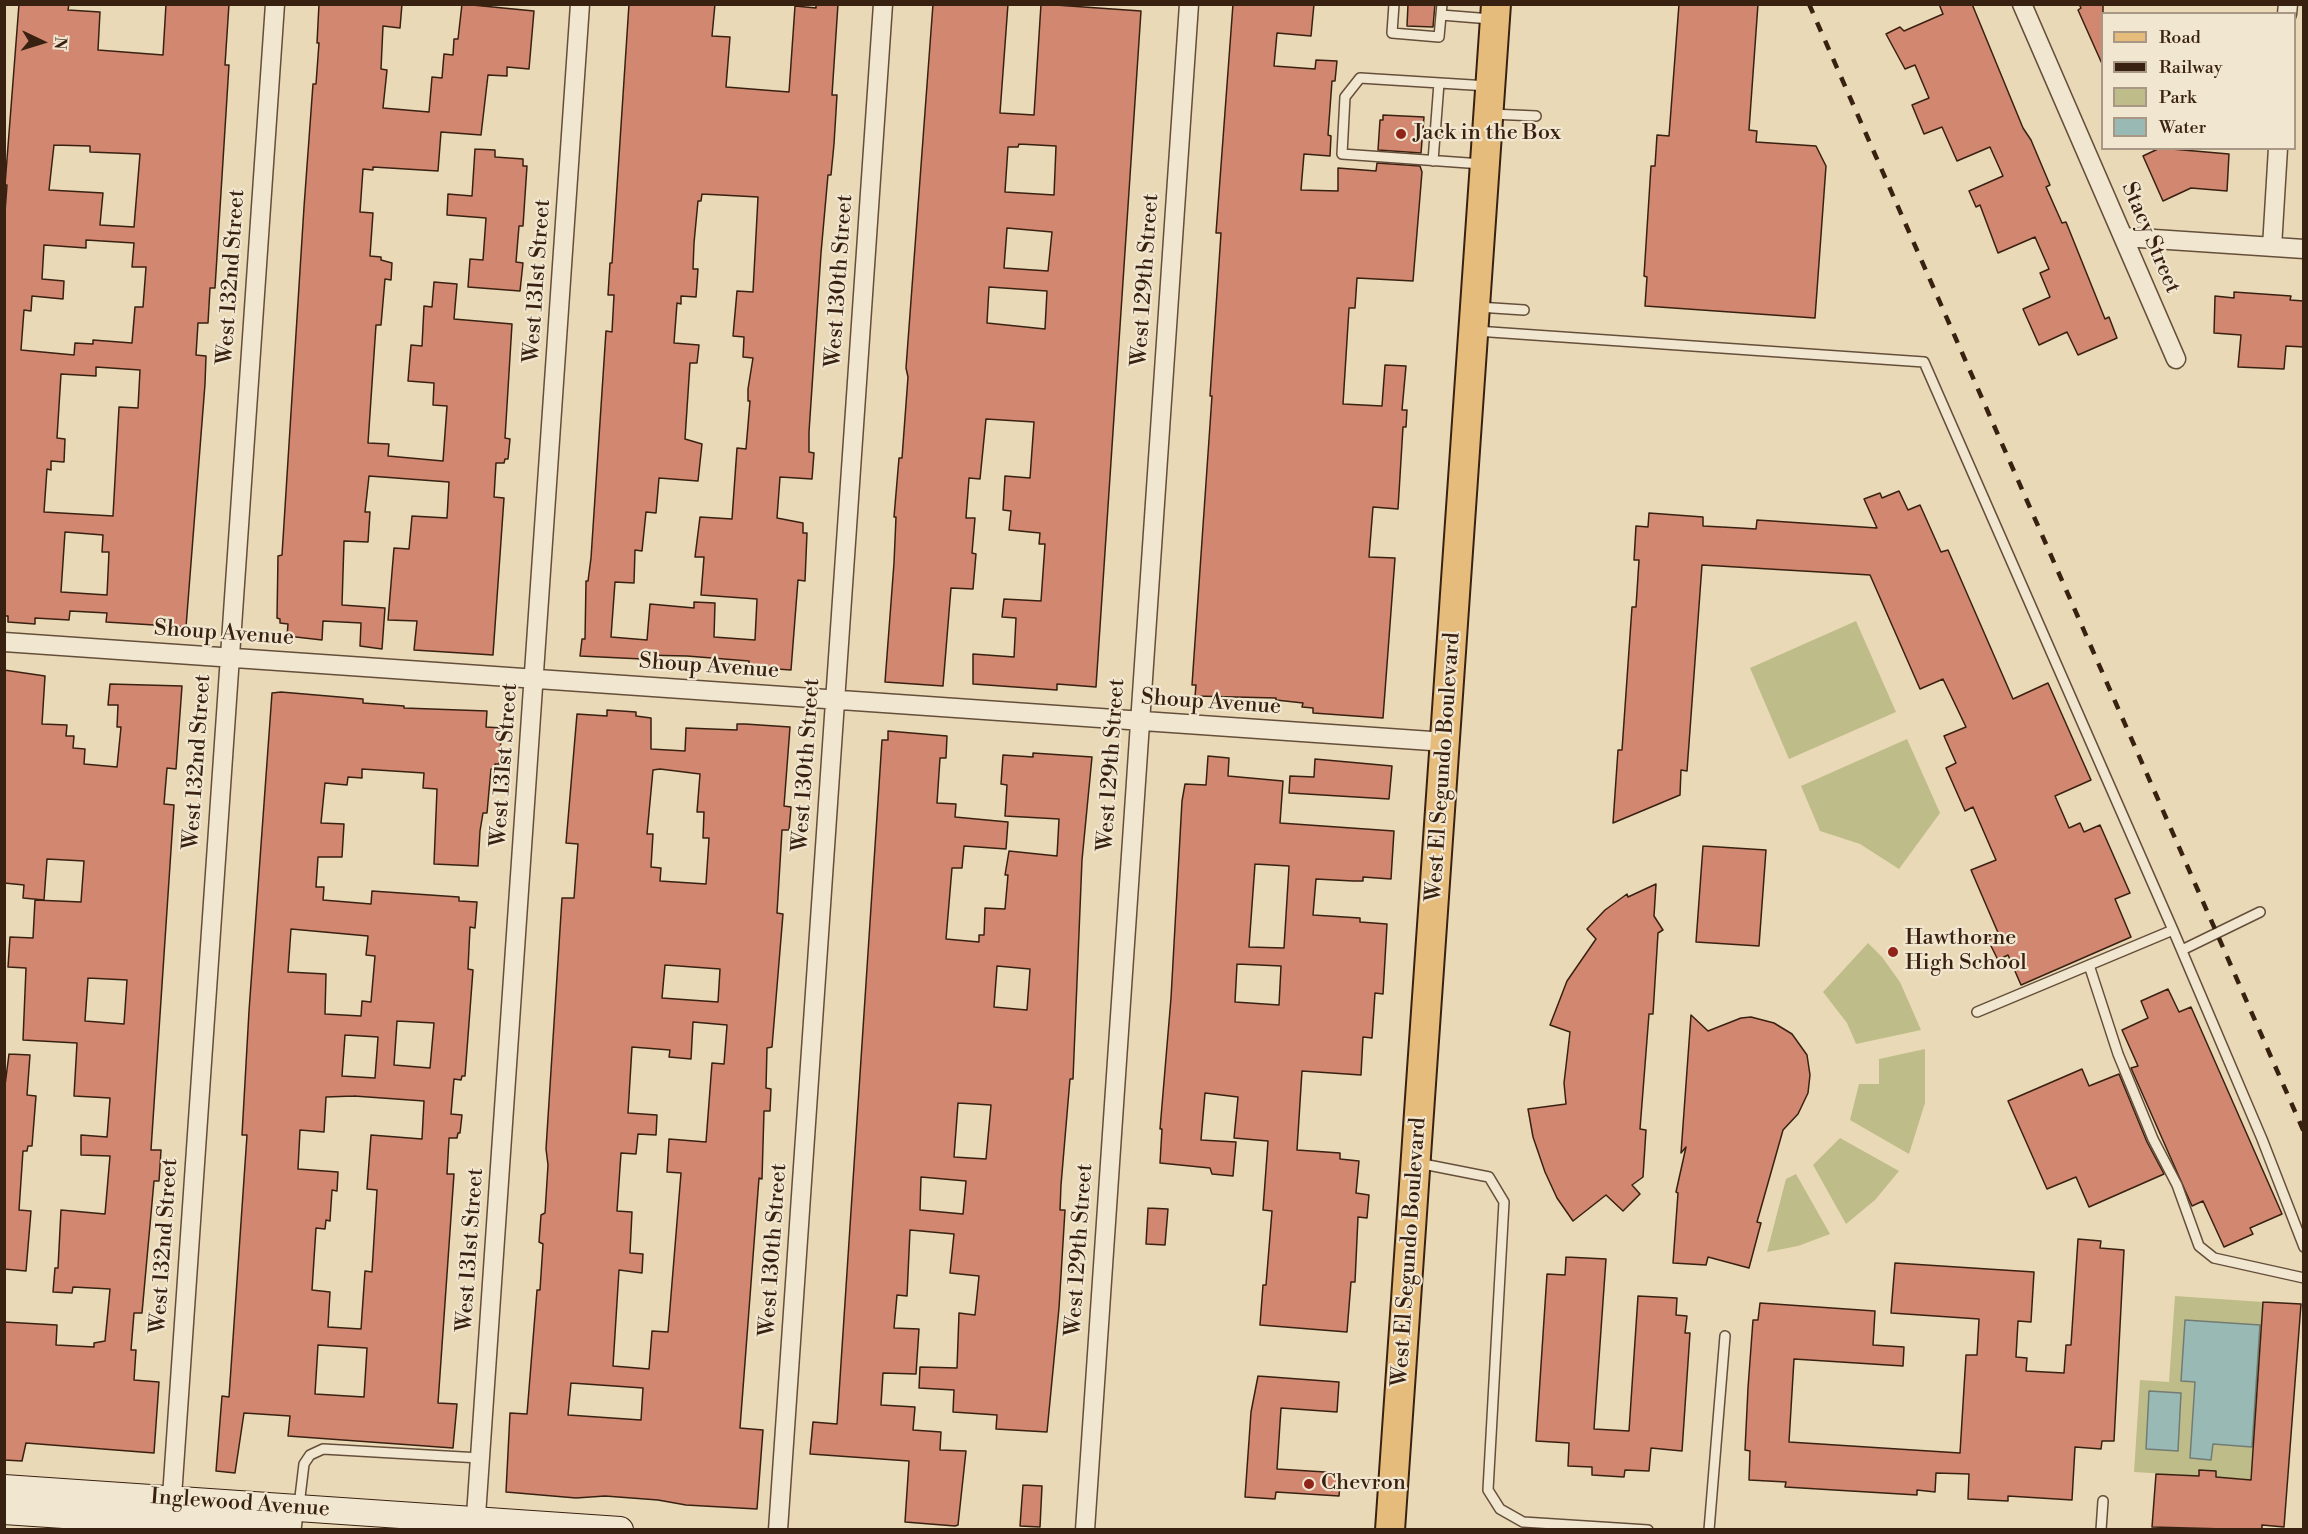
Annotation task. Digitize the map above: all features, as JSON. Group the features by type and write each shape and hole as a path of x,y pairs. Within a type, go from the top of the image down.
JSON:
{"main road":[{"name":"West El Segundo Boulevard","path":"1390,1530 1495,12"},
{"name":"Inglewood Avenue","path":"4,1488 76,1513"},
{"name":"Inglewood Avenue","path":"4,1511 76,1513 171,1511 294,1522 404,1522 620,1530"}],"street":[{"name":"West 132nd Street","path":"171,1511 275,4"},
{"name":"West 131st Street","path":"476,1524 580,4"},
{"name":"West 130th Street","path":"778,1530 883,4"},
{"name":"West 129th Street","path":"1086,1530 1189,4"},
{"name":"Stacy Street","path":"2022,4 2176,358"},
{"path":"2272,247 2278,150"},
{"path":"2124,237 2304,249"},
{"name":"Shoup Avenue","path":"4,642 1446,742"}],"lane":[{"path":"1394,4 1392,33 1440,37 1442,4"},
{"path":"1441,15 1495,12"},
{"path":"1485,164 1342,154 1345,97 1360,78 1439,83 1536,116"},
{"path":"1433,161 1439,83"},
{"path":"1474,319 1524,310"},
{"path":"1474,319 1924,362 2173,930 2262,1139 2304,1248"},
{"path":"2182,951 2260,912"},
{"path":"1977,1012 2173,930"},
{"path":"2089,965 2118,1054 2153,1139 2177,1185 2199,1246 2214,1258 2254,1269 2304,1278"},
{"path":"1416,1163 1489,1177 1504,1202 1487,1485 1494,1500 1500,1509 1523,1521 1648,1530"},
{"path":"1709,1530 1725,1336"},
{"path":"294,1522 303,1464 310,1455 322,1449 480,1458"},
{"path":"2101,1530 2103,1501"}],"green space":[{"path":"1856,621 1896,712 1789,759 1750,668"},
{"path":"1907,739 1940,813 1899,869 1860,844 1820,831 1801,786"},
{"path":"1868,943 1882,957 1900,982 1921,1030 1856,1044 1847,1023 1823,992"},
{"path":"1925,1049 1925,1103 1909,1154 1850,1120 1859,1084 1879,1084 1879,1059"},
{"path":"1840,1138 1899,1171 1875,1200 1846,1224 1813,1165"},
{"path":"1796,1174 1830,1234 1798,1246 1767,1252 1786,1179"},
{"path":"2175,1296 2263,1302 2261,1480 2216,1477 2199,1470 2199,1476 2134,1472 2140,1380 2169,1382"}],"water":[{"path":"2185,1320 2260,1325 2252,1447 2213,1444 2211,1460 2190,1458 2195,1382 2181,1381"},
{"path":"2149,1391 2181,1393 2178,1451 2146,1449"}],"building":[{"path":"19,4 69,4 68,10 100,12 98,50 163,55 166,4 229,4 225,65 229,65 215,288 210,288 208,323 198,323 196,355 206,356 205,384 186,627 106,622 107,613 70,611 69,620 35,618 35,624 8,622 8,616 4,616 4,225 7,185 5,185","holes":["54,145 90,146 90,152 140,154 134,227 100,225 103,193 49,190","86,240 134,243 132,267 146,267 143,307 135,307 132,343 93,340 93,344 75,343 74,355 21,350 24,310 31,311 32,296 63,299 64,281 42,279 44,245 86,248","96,367 140,370 138,408 119,407 113,516 44,512 47,469 51,470 51,461 64,462 65,439 57,438 61,374 96,376","65,532 103,535 102,552 109,552 107,595 61,592"]},
{"path":"319,4 402,4 400,28 383,26 381,69 387,70 383,108 429,112 432,77 442,78 444,54 453,55 454,39 458,39 462,4 534,11 529,69 507,67 507,76 488,75 481,135 441,132 438,171 373,167 373,170 363,169 360,212 373,213 370,256 381,257 381,260 392,263 391,280 385,279 381,325 376,325 368,443 389,444 388,456 443,461 447,406 433,405 434,383 408,381 411,345 422,346 424,306 432,307 434,282 457,284 454,319 512,324 505,438 510,439 508,459 505,459 504,463 496,463 494,497 504,498 493,655 414,650 417,621 388,620 394,548 409,549 412,516 447,518 449,482 369,476 365,512 370,512 368,542 344,541 342,605 385,608 382,649 360,646 361,623 323,621 322,640 287,636 288,624 280,623 280,619 277,618 278,556 282,555 304,207 313,84 316,84 319,43 317,43"},
{"path":"629,4 715,4 712,36 730,37 726,87 789,92 795,6 816,8 816,4 838,4 832,95 837,95 834,144 831,175 828,175 821,253 809,432 809,452 814,453 812,479 780,477 777,518 803,523 803,533 807,533 805,581 798,580 791,670 749,667 749,661 687,656 642,655 642,659 580,656 582,639 585,639 586,581 588,581 591,558 606,331 612,332 614,295 608,295 610,263 612,263","holes":["702,194 758,197 753,292 737,291 733,336 744,337 743,357 753,358 748,389 748,401 750,401 746,449 737,448 732,519 700,517 695,557 704,557 701,595 757,599 755,640 714,637 715,603 694,602 694,608 650,604 647,640 611,637 615,582 634,583 635,550 642,551 646,512 656,513 659,478 698,481 702,444 685,439 690,363 697,363 699,345 674,343 677,303 681,304 681,296 696,297 698,269 693,269 698,201 701,201"]},
{"path":"933,4 1008,4 1000,113 1034,115 1041,4 1141,11 1096,687 1057,684 1057,690 973,684 973,654 1014,657 1016,618 1002,617 1004,599 1041,601 1045,544 1039,544 1040,533 1009,530 1011,511 1003,510 1005,476 1030,478 1034,422 986,419 980,479 969,478 966,518 975,518 972,553 976,554 973,589 951,588 943,686 885,682 894,563 896,517 894,517 899,458 902,458 908,377 906,368","holes":["1019,144 1056,146 1054,195 1005,192 1008,147 1018,147","1007,228 1052,232 1048,271 1004,268","989,287 1047,291 1045,329 987,323"]},
{"path":"1233,4 1314,4 1311,36 1277,33 1274,66 1315,69 1316,60 1337,61 1335,81 1332,81 1328,135 1331,136 1330,156 1304,154 1301,190 1338,191 1338,168 1376,171 1377,163 1420,166 1422,172 1413,281 1357,278 1355,308 1349,308 1343,404 1382,406 1385,365 1406,366 1402,410 1407,410 1406,427 1403,427 1398,509 1373,507 1369,557 1395,558 1383,718 1313,713 1313,708 1302,707 1303,703 1276,700 1276,698 1195,696 1196,685 1192,685 1221,233 1216,233"},
{"path":"1408,4 1435,4 1433,27 1407,26"},
{"path":"1679,4 1758,4 1749,130 1757,131 1756,142 1816,146 1826,166 1815,318 1645,306 1647,277 1644,276 1651,166 1655,166 1657,135 1669,136"},
{"path":"1939,4 1972,4 2023,128 2031,140 2050,185 2046,187 2062,223 2066,222 2105,319 2109,317 2117,338 2078,355 2067,332 2039,345 2023,309 2050,297 2040,273 2049,269 2035,237 1998,253 1980,205 1976,207 1969,191 2003,176 1990,147 1957,161 1942,127 1924,134 1912,105 1929,98 1915,65 1905,69 1886,34 1900,27 1904,31 1943,14"},
{"path":"2079,4 2103,4 2101,62 2078,10 2081,8"},
{"name":"Jack in the Box","path":"1383,115 1424,117 1421,153 1378,150 1380,120 1383,120"},
{"path":"475,149 495,150 495,157 523,159 523,166 527,166 523,226 519,226 516,262 523,263 520,291 468,287 470,259 483,260 486,218 447,215 448,194 472,196"},
{"path":"2156,150 2229,154 2227,191 2191,188 2163,201 2143,156"},
{"path":"2234,292 2291,296 2290,300 2304,301 2304,347 2286,346 2284,369 2238,367 2241,335 2214,333 2215,296 2234,298"},
{"path":"1899,491 1908,510 1920,505 1941,552 1948,550 2013,699 2048,683 2091,780 2055,796 2069,828 2080,823 2084,832 2100,825 2130,893 2115,899 2131,937 2021,985 2008,955 1998,960 1988,940 1999,935 1971,870 1996,860 1973,807 1965,811 1946,768 1956,763 1944,736 1966,727 1943,679 1920,689 1870,575 1702,565 1687,771 1681,770 1680,795 1613,823 1618,750 1622,750 1632,607 1636,607 1639,560 1634,560 1636,526 1648,527 1649,513 1703,517 1703,526 1756,529 1757,520 1877,528 1864,499 1880,493 1882,498"},
{"path":"4,670 45,676 42,724 67,725 66,736 74,736 73,748 85,749 84,764 117,767 121,727 117,727 118,705 108,705 110,684 182,686 176,769 167,768 164,804 174,805 151,1150 161,1150 159,1181 154,1181 142,1313 134,1313 131,1350 136,1350 134,1380 159,1382 154,1453 26,1443 22,1461 4,1460 4,1322 57,1325 56,1345 94,1347 94,1343 105,1341 110,1289 73,1287 72,1293 53,1292 55,1268 58,1268 61,1210 105,1214 110,1156 81,1155 81,1135 107,1137 110,1098 74,1096 77,1043 23,1040 26,968 8,967 10,937 33,938 35,900 81,902 84,861 47,859 44,900 23,898 24,885 4,883","holes":["88,978 127,980 124,1024 85,1021"]},
{"path":"272,693 363,699 363,703 404,706 404,708 487,711 486,727 502,728 499,764 495,764 495,770 491,769 487,813 483,813 478,866 434,864 437,789 423,788 424,773 362,769 362,778 348,777 347,785 325,783 321,823 344,824 342,857 318,857 316,887 324,887 323,900 371,904 372,891 459,897 459,901 477,902 475,928 470,927 468,969 473,970 465,1076 462,1076 461,1080 454,1079 451,1114 462,1115 460,1133 457,1138 449,1138 447,1174 454,1174 438,1403 457,1404 453,1448 288,1436 290,1416 244,1413 235,1473 216,1471 222,1396 229,1397 247,1135 242,1135 249,1011","holes":["291,929 368,936 366,955 375,956 371,1002 362,1001 361,1016 325,1014 326,974 288,972","397,1021 434,1023 430,1068 394,1065","345,1035 378,1037 375,1078 342,1076","354,1096 424,1101 422,1139 371,1135 367,1189 377,1190 372,1272 365,1271 361,1329 328,1327 330,1292 312,1290 316,1228 325,1229 326,1220 330,1221 332,1190 337,1191 338,1172 298,1169 300,1130 324,1132 326,1097","318,1345 367,1348 364,1397 315,1394"]},
{"path":"607,710 636,712 636,716 651,718 651,749 685,751 686,728 737,730 737,724 790,727 784,806 791,807 789,830 782,830 777,913 783,914 772,1047 767,1048 766,1088 771,1089 770,1111 764,1111 762,1179 759,1178 740,1428 763,1430 757,1509 686,1505 658,1500 605,1496 576,1498 506,1492 510,1413 527,1414 537,1290 540,1290 543,1244 539,1242 541,1215 545,1213 548,1165 546,1149 562,898 574,898 578,844 566,843 577,714 607,716","holes":["653,770 700,774 697,812 704,812 703,838 709,838 706,884 660,881 661,868 651,867 653,834 647,834","665,965 720,969 718,1002 662,998","693,1022 727,1025 724,1064 712,1063 706,1142 669,1139 667,1172 681,1173 668,1332 652,1331 649,1369 613,1366 619,1270 642,1273 643,1254 630,1253 632,1212 617,1211 621,1153 636,1154 638,1134 656,1135 657,1115 628,1113 632,1047 670,1050 669,1057 691,1059","571,1383 643,1388 641,1420 568,1415"]},
{"path":"888,731 947,736 946,758 940,758 937,803 956,804 955,817 1008,822 1006,849 964,846 962,868 952,868 946,939 979,942 979,935 984,935 985,908 1005,909 1008,875 1005,875 1009,851 1057,856 1059,819 1005,816 1007,785 1001,784 1003,755 1033,757 1033,753 1092,757 1082,860 1073,1079 1070,1079 1061,1185 1060,1210 1065,1210 1059,1308 1047,1432 996,1429 997,1415 953,1412 954,1390 919,1388 920,1367 957,1368 959,1313 975,1315 979,1276 950,1273 954,1234 910,1230 907,1296 897,1295 894,1328 919,1329 916,1374 883,1373 881,1405 915,1407 913,1430 941,1432 940,1450 966,1451 958,1525 955,1526 905,1522 909,1461 810,1454 813,1422 837,1424 882,740 888,740","holes":["997,966 1030,969 1027,1010 994,1007","958,1103 991,1105 986,1159 954,1157","921,1177 966,1181 963,1214 920,1210"]},
{"path":"1208,756 1229,758 1228,776 1283,781 1280,823 1394,831 1391,879 1363,877 1363,881 1353,881 1316,879 1313,915 1360,918 1360,922 1387,924 1383,994 1375,993 1372,1038 1363,1037 1361,1075 1302,1071 1297,1150 1340,1153 1340,1159 1359,1161 1356,1193 1369,1195 1367,1218 1358,1217 1355,1282 1351,1282 1347,1332 1260,1325 1272,1211 1263,1210 1268,1141 1234,1138 1238,1097 1205,1093 1201,1140 1236,1142 1233,1176 1212,1174 1210,1168 1160,1163 1162,1129 1160,1129 1171,998 1182,801 1185,784 1206,785","holes":["1255,864 1289,866 1284,948 1249,947","1237,964 1281,966 1279,1005 1235,1002"]},
{"path":"1315,759 1392,766 1389,799 1289,793 1290,776 1314,777"},
{"path":"1703,846 1766,850 1759,946 1696,942"},
{"path":"1656,884 1654,916 1663,930 1658,933 1653,1014 1649,1014 1640,1129 1646,1130 1643,1177 1632,1185 1640,1194 1623,1211 1606,1195 1573,1221 1557,1198 1545,1172 1533,1137 1528,1109 1566,1104 1564,1083 1570,1032 1550,1025 1567,981 1596,939 1587,929 1605,910 1627,894 1628,897"},
{"path":"2168,989 2179,1012 2191,1007 2282,1214 2250,1228 2253,1234 2224,1247 2203,1201 2192,1206 2131,1068 2138,1066 2122,1030 2148,1018 2141,1001"},
{"path":"1691,1015 1708,1031 1741,1018 1751,1017 1774,1023 1792,1034 1807,1055 1810,1075 1808,1093 1798,1114 1783,1130 1757,1222 1761,1223 1749,1268 1708,1257 1706,1265 1673,1263 1678,1193 1676,1192 1686,1147 1681,1153"},
{"path":"9,1054 30,1055 27,1095 36,1096 32,1146 28,1146 27,1151 23,1151 19,1210 31,1211 26,1271 4,1269 4,1093"},
{"path":"2082,1069 2089,1086 2119,1074 2147,1142 2164,1174 2089,1207 2076,1177 2047,1189 2008,1101"},
{"path":"1148,1208 1168,1209 1165,1245 1146,1244"},
{"path":"2078,1239 2101,1241 2100,1248 2124,1250 2114,1441 2102,1441 2101,1449 2075,1447 2072,1500 2008,1496 2008,1501 1968,1499 1969,1474 1936,1473 1935,1492 1917,1490 1917,1495 1785,1487 1786,1482 1749,1480 1750,1451 1745,1450 1748,1388 1753,1320 1758,1320 1760,1303 1875,1311 1873,1345 1904,1347 1903,1366 1794,1359 1789,1442 1960,1453 1966,1355 1977,1355 1979,1319 1891,1313 1895,1263 2034,1272 2031,1322 2018,1321 2016,1357 2027,1358 2026,1371 2064,1373 2066,1345 2071,1345"},
{"path":"1566,1257 1606,1259 1594,1429 1629,1431 1638,1296 1677,1298 1676,1315 1687,1316 1685,1333 1690,1333 1682,1451 1651,1448 1649,1471 1625,1470 1624,1477 1592,1475 1592,1467 1568,1466 1569,1443 1536,1441 1547,1274 1565,1275"},
{"path":"2263,1302 2301,1304 2284,1527 2262,1525 2262,1530 2152,1527 2156,1474 2199,1476 2199,1470 2216,1471 2216,1477 2251,1480"},
{"path":"1258,1376 1339,1382 1337,1412 1281,1408 1277,1469 1341,1473 1339,1496 1276,1492 1275,1499 1245,1497 1251,1412"},
{"path":"1023,1485 1042,1486 1040,1527 1020,1526"}],"railway":[{"path":"1809,4 2304,1132"}],"place":[{"name":"Jack in the Box","path":"1401,134"},
{"name":"Hawthorne High School","path":"1893,952"},
{"name":"Chevron","path":"1309,1484"}]}
